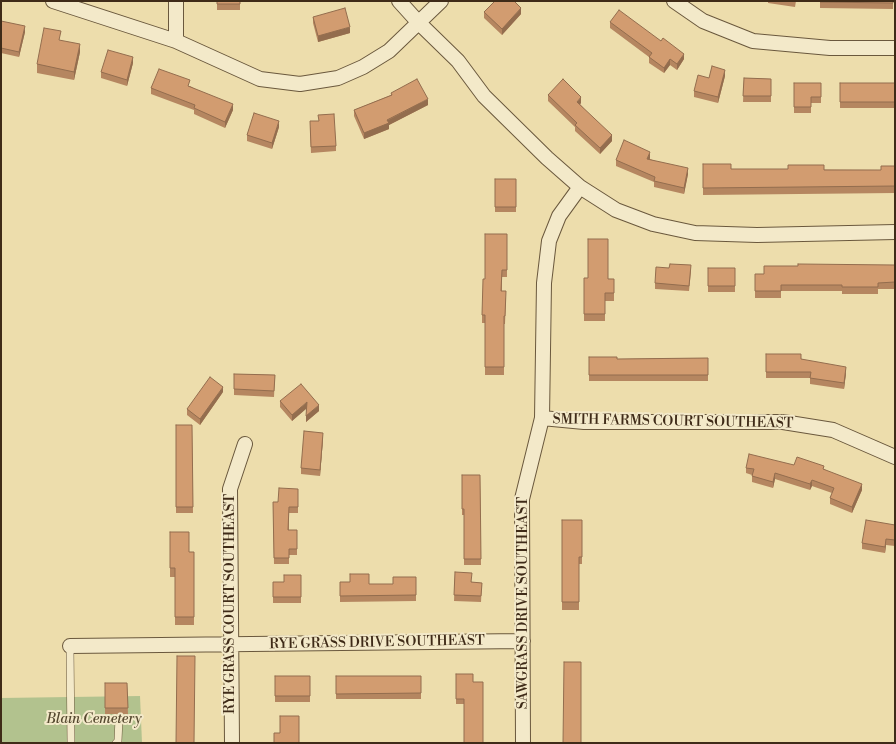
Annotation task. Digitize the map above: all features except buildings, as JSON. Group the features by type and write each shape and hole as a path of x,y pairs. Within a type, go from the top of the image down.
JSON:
{"street":[{"path":"52,1 176,41 260,79 300,84 338,78 363,67 389,51 441,1"},
{"path":"176,1 176,41"},
{"path":"399,1 458,61 484,96 546,158 580,187 616,210 654,224 695,232 757,235 895,232"},
{"path":"674,1 703,21 753,41 830,48 895,48"},
{"name":"SAWGRASS DRIVE SOUTHEAST","path":"523,743 522,499 542,418 544,283 549,241 558,216 580,187"},
{"name":"SMITH FARMS COURT SOUTHEAST","path":"542,418 584,422 782,422 833,430 895,457"},
{"name":"RYE GRASS COURT SOUTHEAST","path":"232,743 230,489 245,444"},
{"name":"RYE GRASS DRIVE SOUTHEAST","path":"70,646 523,641"}],"lane":[{"path":"70,646 71,743"},
{"path":"116,743 118,741 119,718"}],"green space":[{"name":"Blain Cemetery","path":"140,696 142,743 1,743 1,698"}]}
